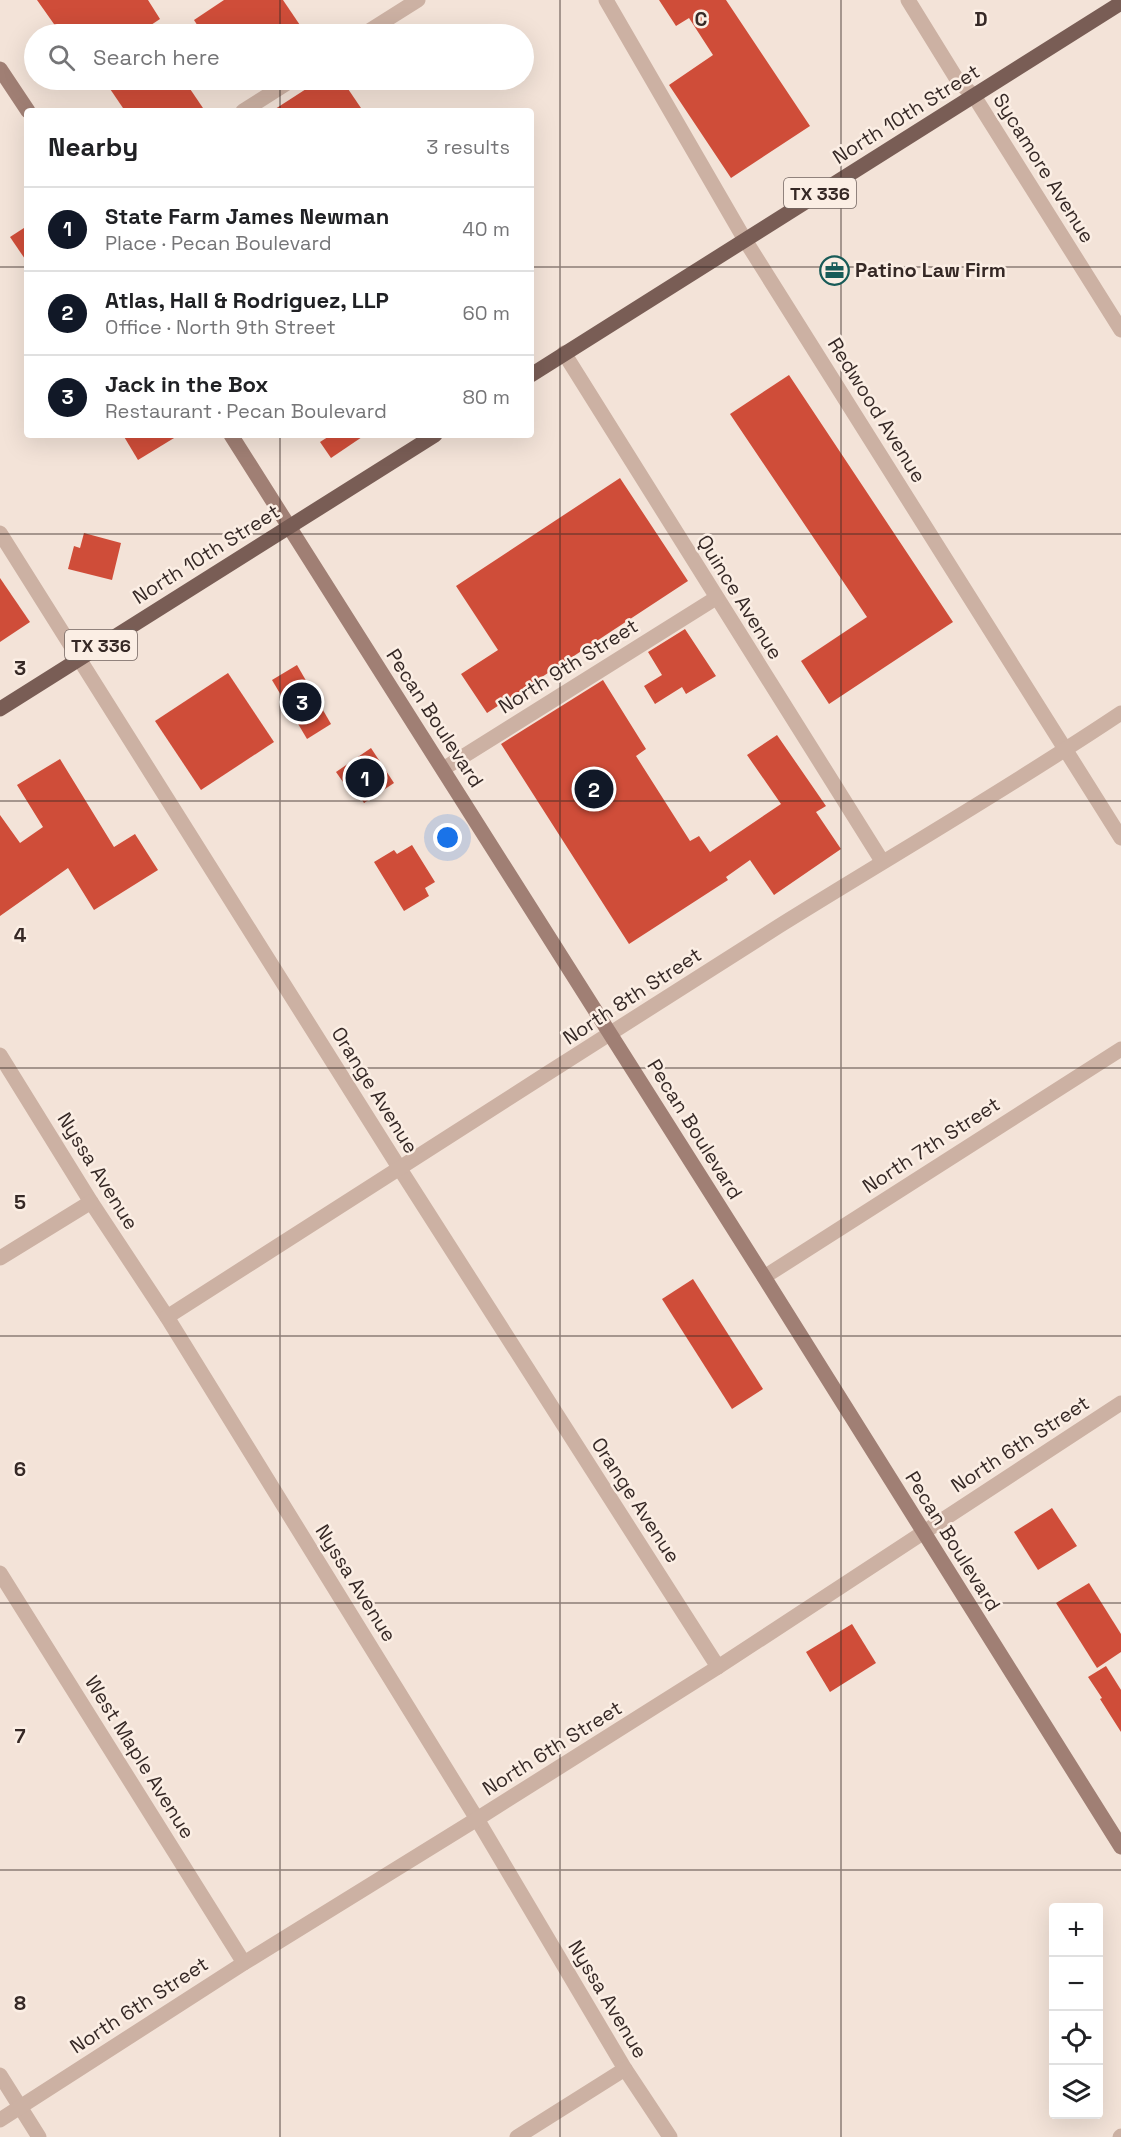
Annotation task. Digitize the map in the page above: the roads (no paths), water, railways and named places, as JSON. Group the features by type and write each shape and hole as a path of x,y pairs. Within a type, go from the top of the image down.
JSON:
{"main road":[{"name":"North 10th Street","path":"534,373 1121,3"},
{"path":"0,69 25,108"},
{"name":"Pecan Boulevard","path":"233,438 764,1277 1121,1847"},
{"name":"North 10th Street","path":"0,709 430,438"}],"street":[{"path":"379,24 418,0"},
{"name":"Redwood Avenue","path":"606,0 745,240 1121,838"},
{"name":"Sycamore Avenue","path":"908,0 958,81 974,96 1121,330"},
{"path":"248,108 276,90"},
{"name":"Quince Avenue","path":"564,353 882,861"},
{"name":"Orange Avenue","path":"0,533 400,1170 718,1667"},
{"name":"North 9th Street","path":"443,769 716,598"},
{"name":"North 8th Street","path":"167,1317 882,861 1065,751 1121,713"},
{"name":"North 7th Street","path":"764,1277 1121,1049"},
{"name":"Nyssa Avenue","path":"0,1055 91,1202 167,1317 477,1819 625,2069 670,2137"},
{"path":"0,1258 91,1202"},
{"name":"North 6th Street","path":"0,2120 244,1963 718,1667 1121,1403"},
{"name":"West Maple Avenue","path":"0,1573 244,1963"},
{"path":"517,2137 625,2069"},
{"path":"0,2075 39,2137"}],"place":[{"name":"Patino Law Firm","path":"834,270"},
{"name":"Jack in the Box","path":"302,702"},
{"name":"State Farm James Newman","path":"365,778"},
{"name":"Atlas, Hall & Rodriguez, LLP","path":"594,789"}]}
